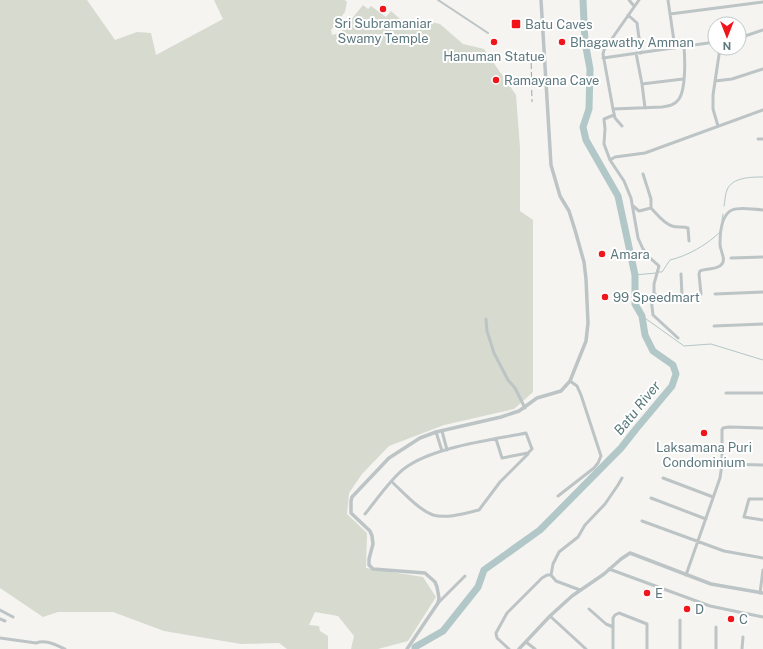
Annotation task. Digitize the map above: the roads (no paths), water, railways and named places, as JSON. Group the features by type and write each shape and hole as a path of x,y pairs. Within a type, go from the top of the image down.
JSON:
{"street":[{"path":"438,0 488,33"},
{"path":"438,603 437,587 435,582 425,573 373,569 369,565 373,544 372,536 370,531 351,513 350,507 352,497 389,458 420,438 436,432 501,417 519,411 526,408 537,398 561,391 570,381 587,334 586,279 584,262 575,230 569,211 560,196 551,165 546,107 541,0"},
{"path":"630,0 634,6"},
{"path":"622,126 614,115 603,58 604,50 639,0"},
{"path":"668,0 675,48"},
{"path":"670,14 763,2"},
{"path":"628,15 634,18 639,29 641,53"},
{"path":"747,35 763,30"},
{"path":"603,58 707,43"},
{"path":"613,110 662,108 675,103 679,98 683,79 685,62 684,46"},
{"path":"636,53 645,108"},
{"path":"718,126 713,109 719,56"},
{"path":"716,81 732,79 763,69"},
{"path":"642,84 683,79"},
{"path":"610,160 615,157 645,153 763,110"},
{"path":"614,115 605,118 604,120 604,144 610,160 624,181 633,206 638,238 646,253 659,268 654,284 654,293 651,298 654,315 678,338"},
{"path":"758,139 763,139"},
{"path":"643,174 651,199 651,208 671,226 688,228 689,240"},
{"path":"633,206 639,211 651,208"},
{"path":"654,293 660,297 699,296 702,291 699,274 702,270 718,267 724,260 720,246 722,223 725,217 732,210 737,209 763,210"},
{"path":"731,258 763,257"},
{"path":"681,274 682,296"},
{"path":"715,294 763,292"},
{"path":"486,318 487,331 494,352 508,380 515,388 526,408"},
{"path":"714,326 763,324"},
{"path":"558,496 594,468 601,456 581,395 577,386 570,381"},
{"path":"726,393 763,393"},
{"path":"686,575 706,519 722,464 723,428 763,428"},
{"path":"442,431 447,450"},
{"path":"436,432 442,451"},
{"path":"365,514 392,482 405,468 442,451 526,433 532,449 500,482 479,510 455,515 433,515 415,503 392,482"},
{"path":"496,440 502,458 528,453"},
{"path":"722,464 763,465"},
{"path":"551,575 553,564 559,552 578,537 585,525 605,504 622,478"},
{"path":"663,478 713,497"},
{"path":"651,498 706,519"},
{"path":"763,499 749,500 744,517 763,520"},
{"path":"642,521 724,551 763,558"},
{"path":"519,649 550,616 580,590 630,553 711,584 762,593 763,570"},
{"path":"610,569 710,606 763,617"},
{"path":"509,649 496,635 502,619 542,578 547,574 551,575"},
{"path":"551,575 556,581 580,590"},
{"path":"407,649 438,603 465,576"},
{"path":"588,609 606,624 613,627"},
{"path":"0,610 13,617"},
{"path":"613,649 613,618 619,613 646,623 647,649"},
{"path":"550,616 586,649"},
{"path":"0,619 5,621"},
{"path":"680,620 680,649"},
{"path":"716,627 716,649"},
{"path":"742,649 743,637"},
{"path":"0,638 36,643 42,641 65,649"},
{"path":"526,642 535,649"},
{"path":"36,643 36,649"}],"waterway":[{"name":"Batu River","path":"415,649 415,647 443,631 478,587 484,570 540,530 621,448 672,386 676,374 673,365 653,351 645,335 642,316 635,304 635,275 618,196 586,140 583,127 589,109 590,69 585,42 583,0"},
{"path":"724,206 727,190 733,182 753,177 763,177"},
{"path":"722,221 723,214"},
{"path":"659,272 662,272 670,260 683,256 696,249 720,232"},
{"path":"635,275 656,273"},
{"path":"642,316 684,346 711,344 763,360"}],"railway":[{"path":"531,54 532,102"}],"place":[{"name":"Sri Subramaniar Swamy Temple","path":"383,9"},
{"name":"Batu Caves","path":"516,24"},
{"name":"Hanuman Statue","path":"494,42"},
{"name":"Bhagawathy Amman","path":"562,42"},
{"name":"Ramayana Cave","path":"496,80"},
{"name":"Amara","path":"602,254"},
{"name":"99 Speedmart","path":"605,297"},
{"name":"Laksamana Puri Condominium","path":"704,433"},
{"name":"E","path":"647,593"},
{"name":"D","path":"687,609"},
{"name":"C","path":"731,619"}]}
